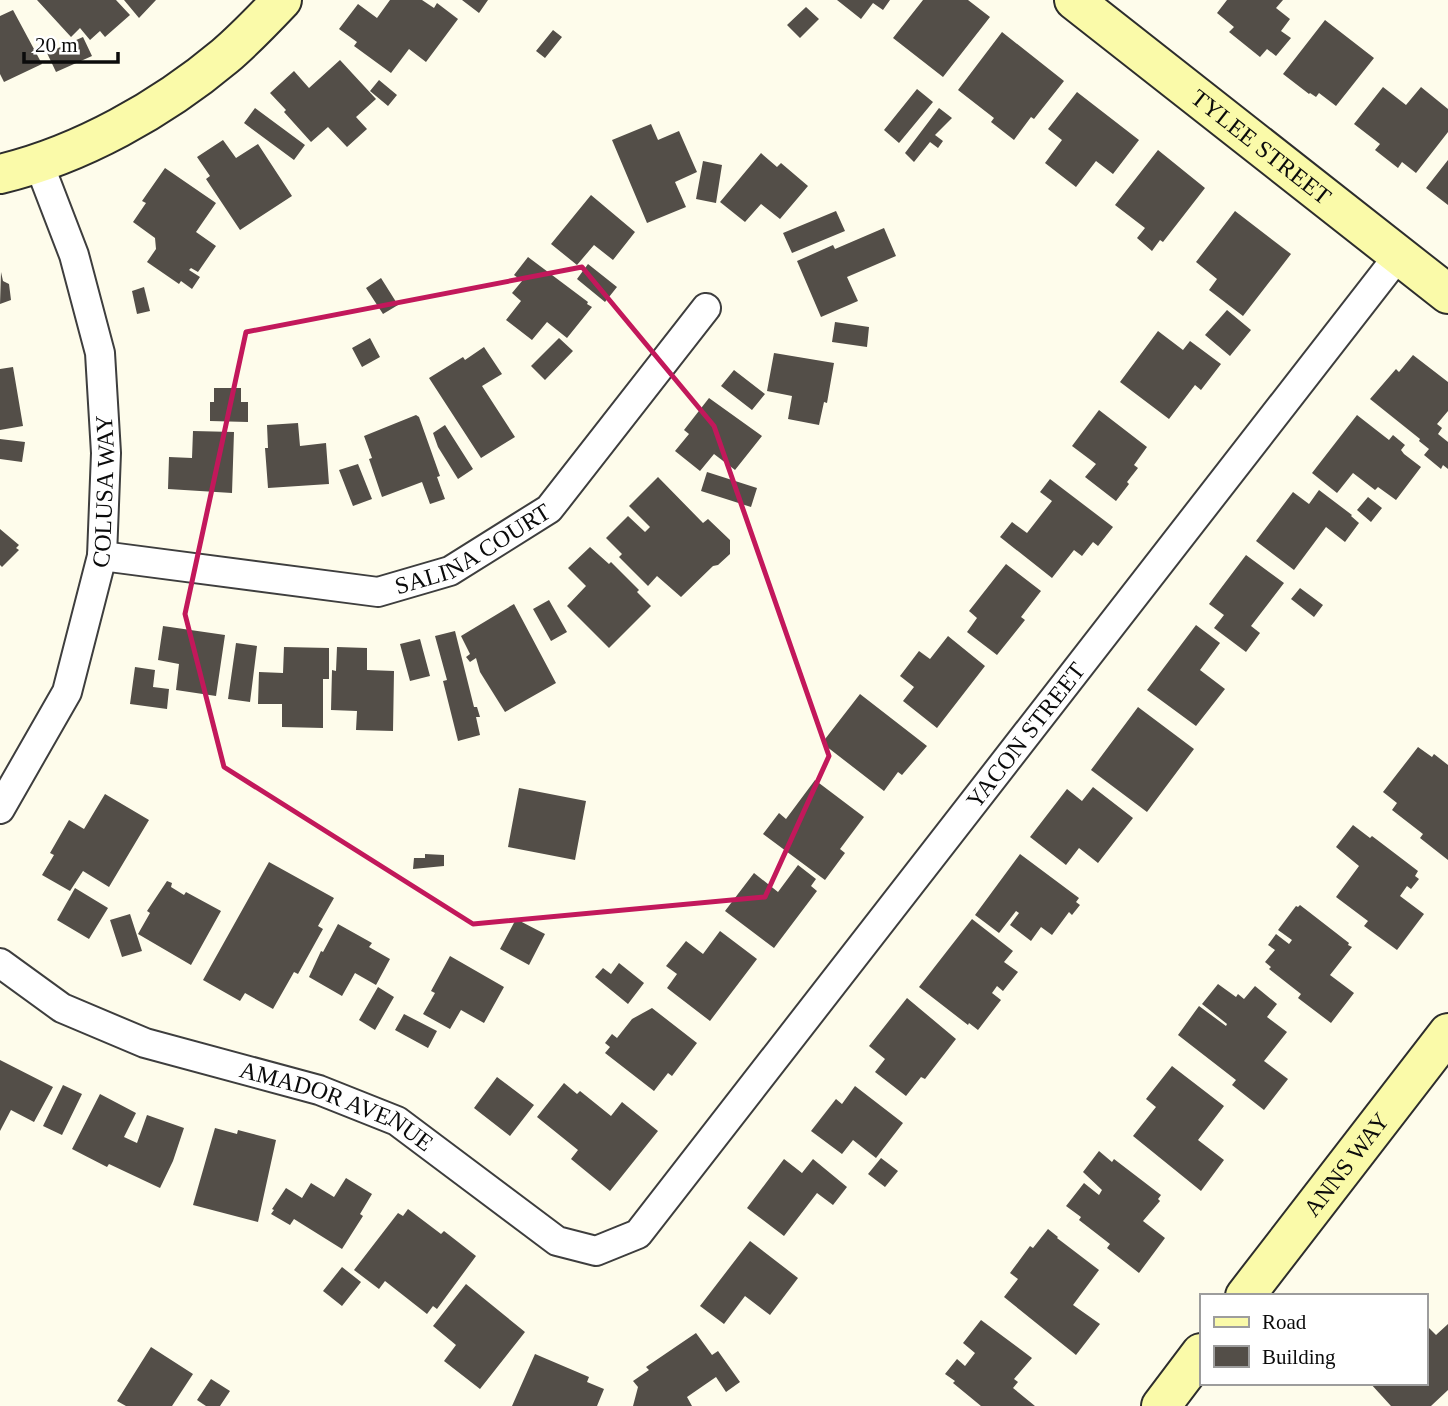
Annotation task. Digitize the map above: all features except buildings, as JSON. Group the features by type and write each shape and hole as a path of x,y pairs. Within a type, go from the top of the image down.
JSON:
{"street":[{"path":"0,174 39,164 147,113 226,56 282,0"},
{"name":"TYLEE STREET","path":"1074,0 1448,294"},
{"name":"COLUSA WAY","path":"0,808 67,692 102,556 106,453 100,353 74,255 39,164"},
{"name":"YACON STREET","path":"652,1217 1399,255"},
{"name":"SALINA COURT","path":"102,556 378,593 450,571 549,509 706,308"},
{"name":"AMADOR AVENUE","path":"0,963 62,1007 145,1043 319,1090 397,1121 557,1241 596,1251 638,1234 652,1217"},
{"name":"ANNS WAY","path":"1247,1294 1448,1033"},
{"path":"1161,1406 1200,1354"}],"highlighted area":[{"path":"582,267 714,426 829,756 765,897 473,924 224,767 185,614 246,332"}]}
